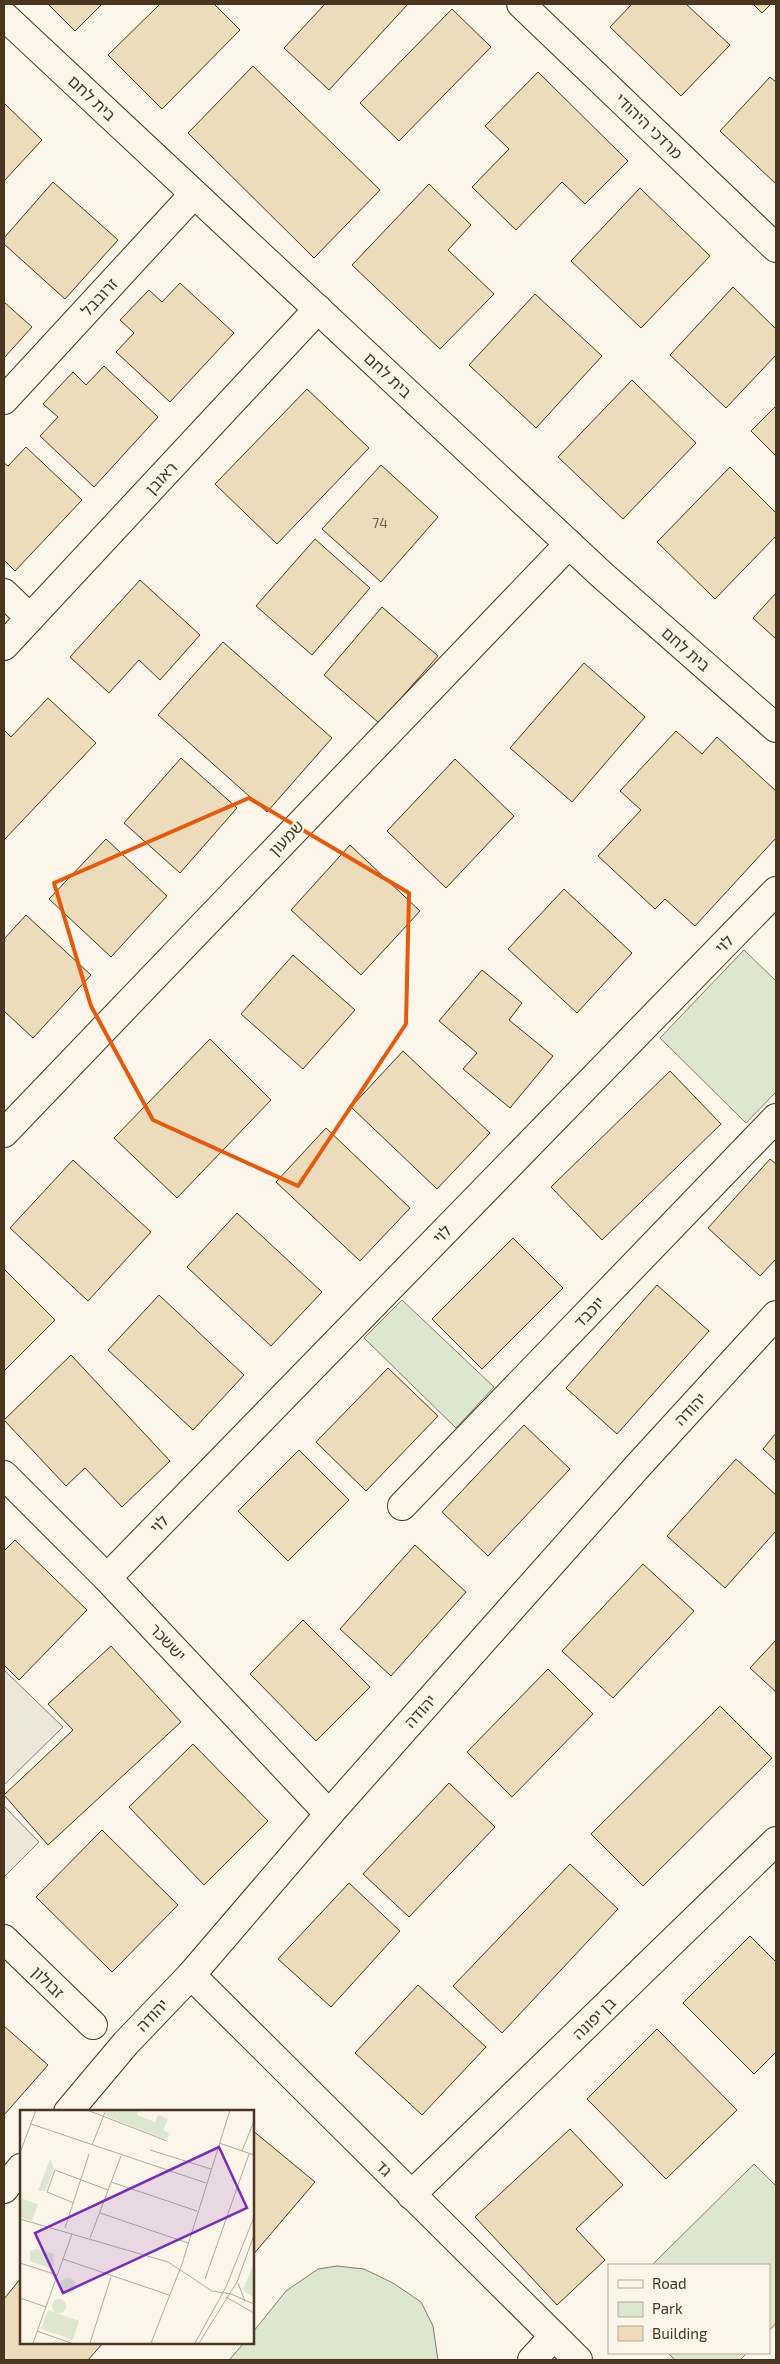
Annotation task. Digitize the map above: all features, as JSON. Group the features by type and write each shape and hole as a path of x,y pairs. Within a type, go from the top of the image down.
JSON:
{"street":[{"name":"מרדכי היהודי","path":"534,8 776,248"},
{"name":"בית לחם","path":"4,16 569,544 776,728"},
{"name":"זרובבל","path":"4,400 194,194"},
{"name":"ראובן","path":"4,646 318,310"},
{"name":"שמעון","path":"4,1133 569,544"},
{"path":"4,593 30,618"},
{"name":"לוי","path":"107,1578 776,890"},
{"name":"יוכבד","path":"402,1506 776,1118"},
{"name":"יהודה","path":"70,2110 126,2043 191,1975 329,1814 637,1467 776,1315"},
{"name":"יששכר","path":"4,1474 107,1578 329,1814"},
{"name":"בן יפונה","path":"412,2195 776,1841"},
{"name":"זבולון","path":"4,1939 93,2026"},
{"name":"גד","path":"191,1975 578,2360"},
{"path":"4,2189 20,2169"},
{"path":"532,2360 554,2336"}],"highlighted area":[{"path":"249,798 409,893 406,1024 298,1186 153,1120 91,1006 54,883"}],"green space":[{"path":"744,950 776,981 776,1092 746,1123 660,1038"},
{"path":"402,1300 494,1387 456,1428 364,1338"},
{"path":"754,2164 776,2186 776,2323 770,2330 770,2264 653,2264"},
{"path":"337,2266 364,2269 393,2283 421,2302 433,2326 438,2360 229,2360 243,2344 254,2344 254,2331 286,2291 318,2269"},
{"path":"669,2354 746,2354 740,2360 675,2360"}],"shaded area":[{"path":"4,1670 63,1727 4,1785"},
{"path":"4,1806 39,1842 4,1877"}],"building":[{"path":"48,4 102,4 75,31"},
{"path":"160,4 214,4 240,30 162,109 108,55"},
{"path":"325,4 408,4 329,90 284,48"},
{"path":"632,4 686,4 730,45 681,96 610,27"},
{"path":"753,4 771,4 762,13"},
{"path":"452,9 491,47 399,141 360,103"},
{"path":"253,66 380,190 314,258 188,133"},
{"path":"538,72 628,161 585,204 562,182 516,230 472,187 509,149 485,126"},
{"path":"770,77 776,82 776,184 720,131"},
{"path":"4,103 42,140 4,181"},
{"path":"53,182 118,240 65,299 4,244 4,238"},
{"path":"429,184 471,225 448,250 494,294 440,349 352,265"},
{"path":"640,188 710,256 641,328 571,261"},
{"path":"180,283 234,333 170,402 116,352 134,333 120,320 149,290 162,302"},
{"path":"733,287 776,329 776,355 726,408 670,355"},
{"path":"535,294 602,356 536,428 469,365"},
{"path":"4,302 32,327 4,358"},
{"path":"104,366 158,417 94,487 40,436 58,417 43,404 73,372 86,385"},
{"path":"632,380 696,443 623,519 558,457"},
{"path":"307,389 369,448 277,544 215,484"},
{"path":"776,406 776,456 751,431"},
{"path":"26,447 82,500 15,571 4,560 4,463 8,466"},
{"path":"381,465 438,517 381,582 322,529"},
{"path":"730,467 776,513 776,536 715,599 657,542"},
{"path":"315,539 370,588 312,655 256,606"},
{"path":"140,580 200,635 160,680 139,660 109,693 70,657"},
{"path":"776,593 776,639 753,618"},
{"path":"382,607 438,656 379,723 324,675"},
{"path":"223,642 332,738 267,812 158,715"},
{"path":"584,663 645,717 572,802 510,748"},
{"path":"48,698 96,743 4,840 4,730 11,737"},
{"path":"676,731 702,754 717,737 776,791 776,838 695,926 665,899 655,909 598,856 641,810 620,791"},
{"path":"181,758 237,808 180,873 124,823"},
{"path":"455,759 514,816 446,888 387,831"},
{"path":"106,839 167,896 111,957 49,899"},
{"path":"350,845 420,911 361,975 291,910"},
{"path":"564,889 632,953 577,1013 508,949"},
{"path":"26,915 91,975 33,1038 4,1011 4,939"},
{"path":"293,955 355,1010 303,1069 241,1014"},
{"path":"482,970 522,1003 509,1020 553,1056 510,1108 463,1069 477,1053 439,1021"},
{"path":"210,1039 271,1100 177,1198 114,1138"},
{"path":"403,1051 490,1133 437,1189 351,1107"},
{"path":"670,1071 721,1124 602,1240 551,1187"},
{"path":"326,1128 410,1208 360,1261 276,1182"},
{"path":"770,1159 776,1164 776,1259 760,1276 708,1228"},
{"path":"73,1160 151,1232 88,1301 10,1228"},
{"path":"237,1213 322,1292 271,1346 187,1267"},
{"path":"513,1238 563,1288 482,1369 432,1319"},
{"path":"4,1269 55,1320 4,1371"},
{"path":"657,1285 709,1331 617,1434 566,1388"},
{"path":"159,1295 244,1375 193,1430 108,1350"},
{"path":"71,1355 170,1461 122,1507 85,1468 66,1486 4,1420"},
{"path":"388,1368 438,1416 366,1491 316,1442"},
{"path":"524,1425 570,1469 488,1556 442,1512"},
{"path":"776,1433 776,1461 763,1449"},
{"path":"299,1450 349,1500 288,1561 238,1511"},
{"path":"736,1459 776,1495 776,1531 725,1588 667,1536"},
{"path":"15,1540 87,1610 19,1680 4,1665 4,1551"},
{"path":"415,1545 466,1592 391,1676 340,1629"},
{"path":"643,1564 694,1611 613,1698 562,1651"},
{"path":"303,1620 370,1687 316,1741 250,1674"},
{"path":"776,1640 776,1692 750,1668"},
{"path":"111,1646 181,1722 48,1845 4,1795 73,1730 48,1704"},
{"path":"548,1669 593,1714 512,1797 467,1752"},
{"path":"720,1706 772,1758 643,1886 591,1834"},
{"path":"193,1744 268,1821 204,1885 129,1807"},
{"path":"449,1783 495,1827 409,1917 363,1874"},
{"path":"102,1830 178,1905 112,1972 36,1897"},
{"path":"570,1864 618,1909 502,2033 453,1986"},
{"path":"349,1883 400,1931 331,2007 278,1959"},
{"path":"750,1936 776,1962 776,2052 754,2074 683,2003"},
{"path":"418,1985 486,2047 422,2115 355,2053"},
{"path":"4,2026 48,2065 4,2115"},
{"path":"657,2029 737,2110 666,2179 587,2099"},
{"path":"570,2129 623,2185 576,2229 605,2260 557,2305 475,2217"},
{"path":"254,2132 315,2182 254,2254"},
{"path":"20,2279 20,2344 102,2344 88,2360 4,2360 4,2299"}]}
